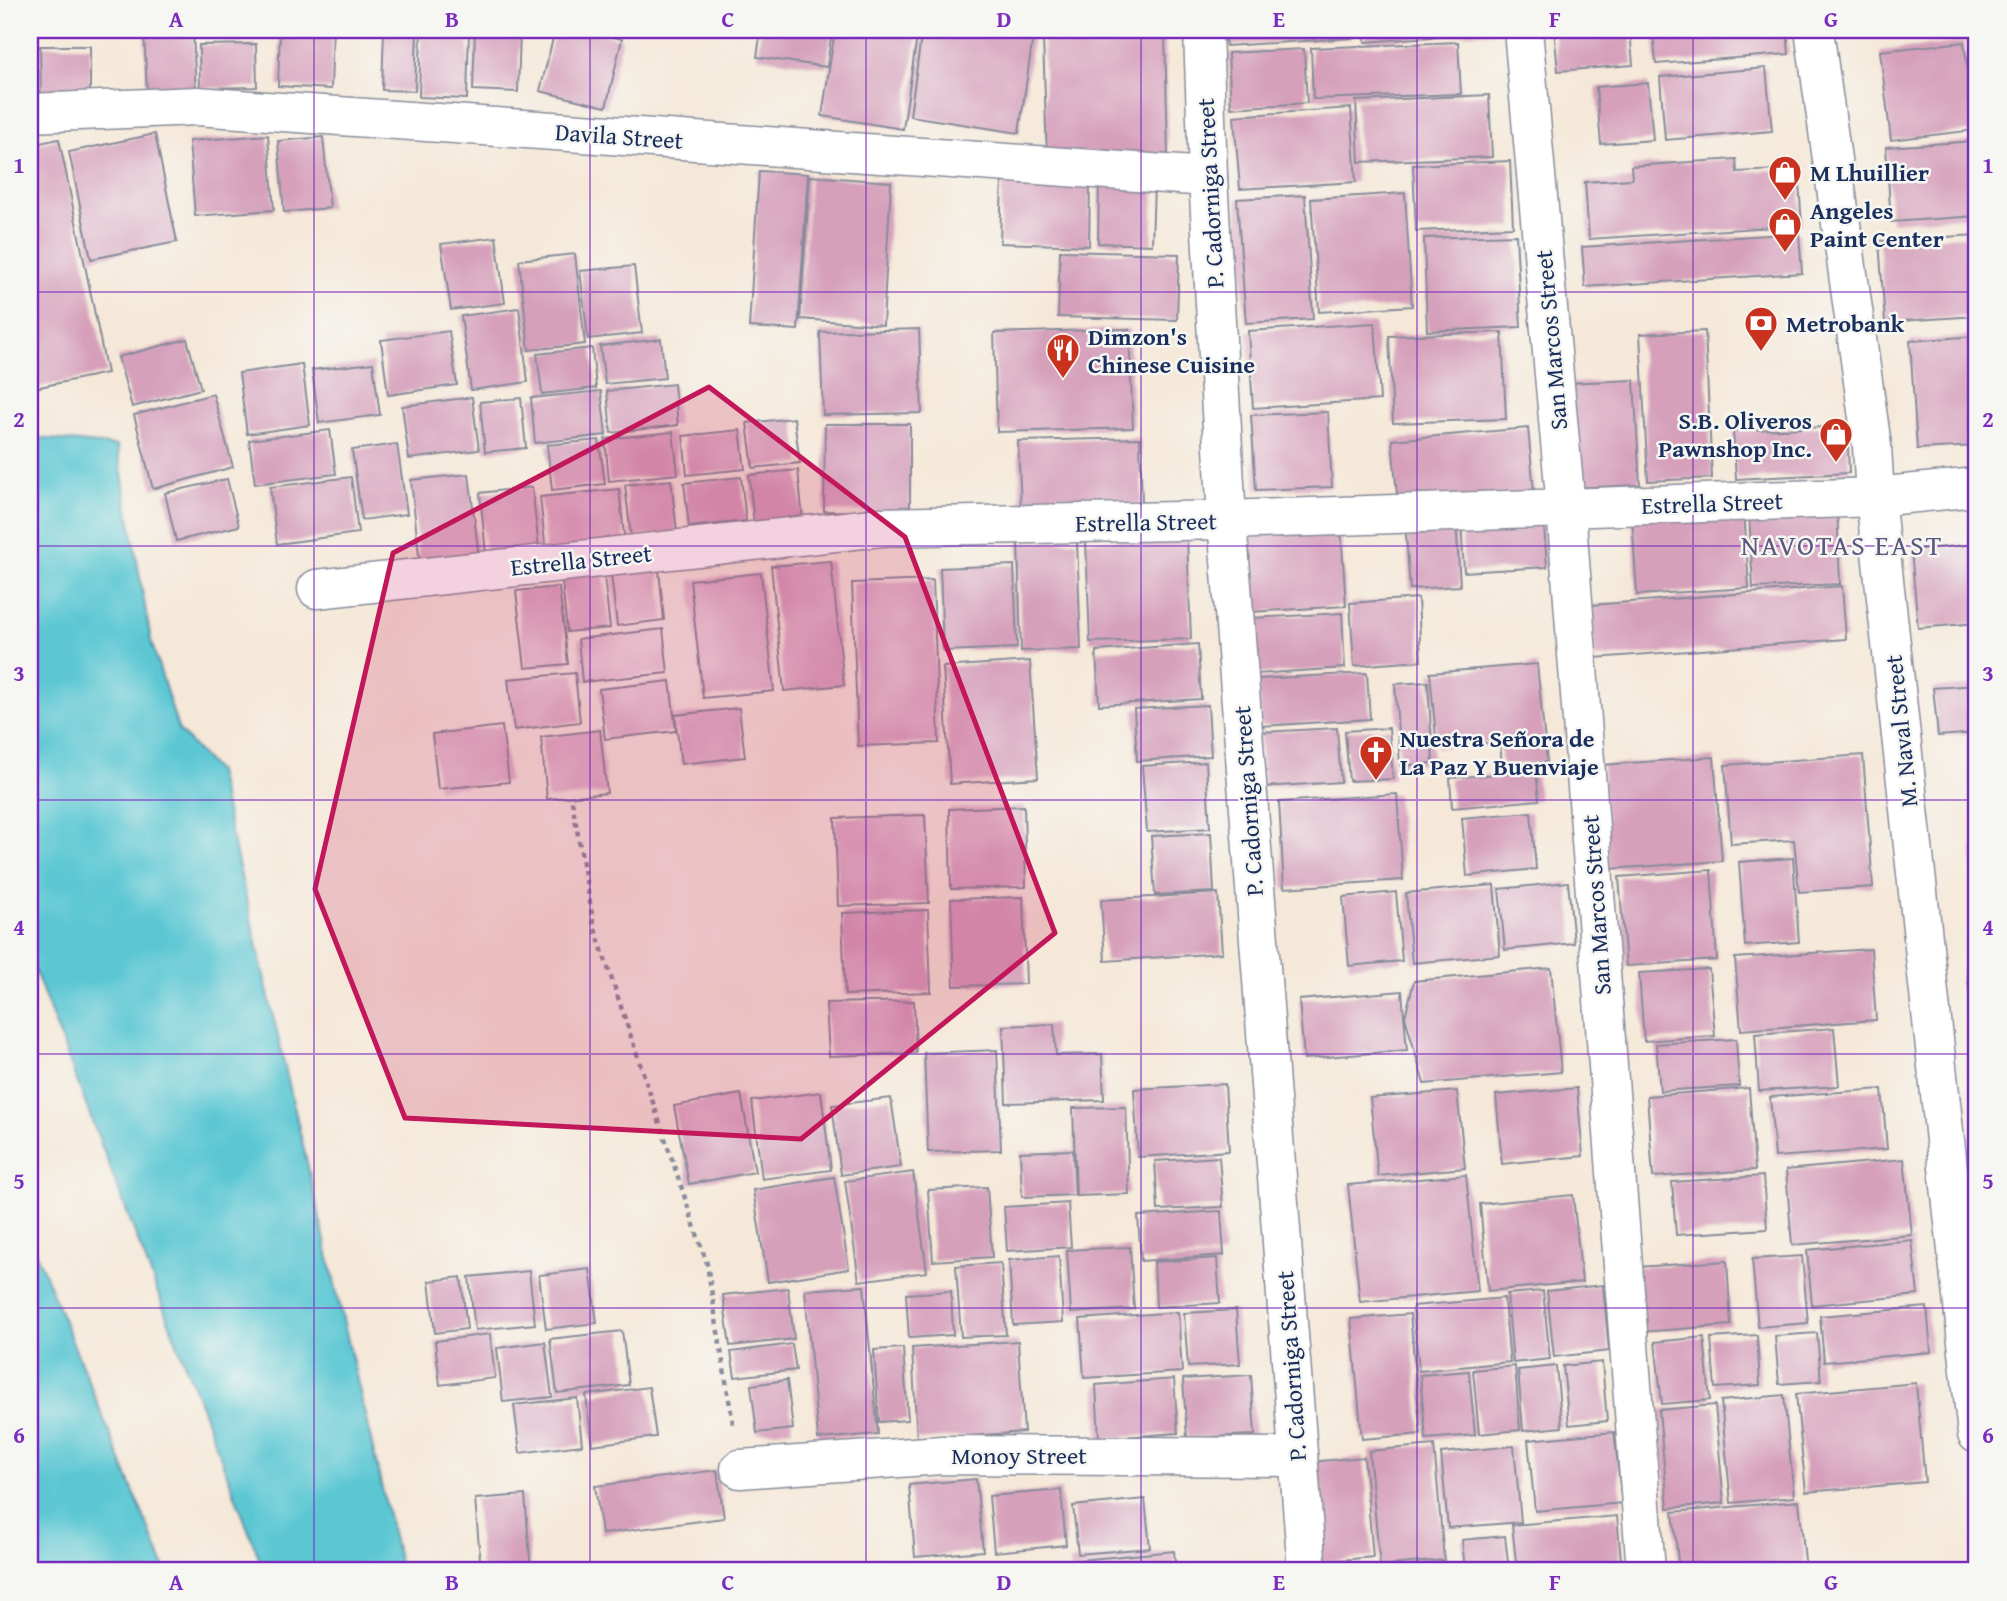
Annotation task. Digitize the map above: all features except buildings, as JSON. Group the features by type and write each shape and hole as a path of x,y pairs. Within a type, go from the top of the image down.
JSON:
{"street":[{"name":"P. Cadorniga Street","path":"1203,30 1208,177 1227,520 1307,1571"},
{"name":"San Marcos Street","path":"1523,30 1566,508 1646,1571"},
{"name":"M. Naval Street","path":"1814,30 1872,446 1875,497 1977,1434"},
{"name":"Davila Street","path":"30,113 197,106 1208,177"},
{"name":"Estrella Street","path":"317,589 881,527 1227,520 1875,497 1977,487"},
{"name":"Monoy Street","path":"740,1469 942,1455 1298,1457"}],"path":[{"path":"572,801 594,926 707,1264 740,1469"}],"highlighted area":[{"path":"709,387 905,537 1055,933 801,1139 405,1118 315,889 393,553"}],"water":[{"path":"30,437 117,446 151,641 178,729 217,772 401,1571 264,1571 30,958"},
{"path":"30,1237 36,1253 166,1571 30,1571"}],"place":[{"name":"M Lhuillier","path":"1785,202"},
{"name":"Angeles Paint Center","path":"1785,254"},
{"name":"Metrobank","path":"1761,353"},
{"name":"Dimzon's Chinese Cuisine","path":"1063,380"},
{"name":"S.B. Oliveros Pawnshop Inc.","path":"1836,464"},
{"name":"Nuestra Señora de La Paz Y Buenviaje","path":"1376,782"}],"district":[{"name":"NAVOTAS EAST","path":"1842,544"}]}
